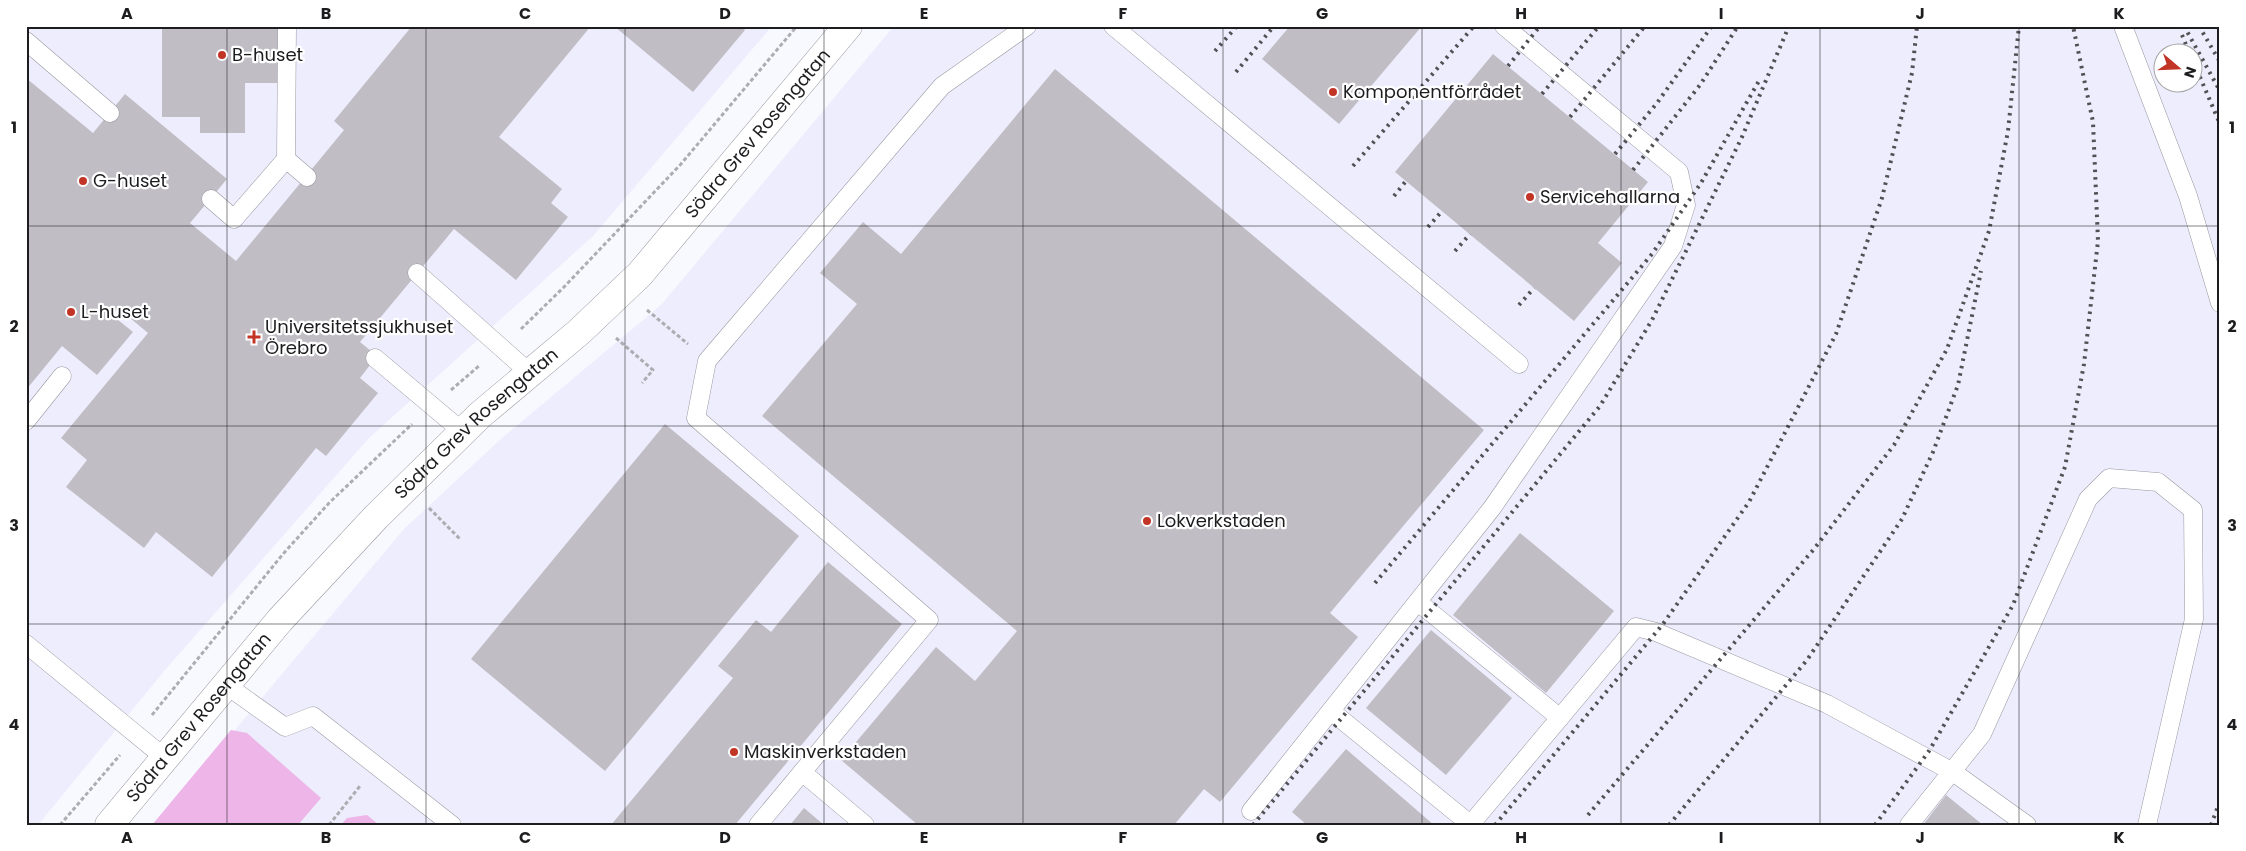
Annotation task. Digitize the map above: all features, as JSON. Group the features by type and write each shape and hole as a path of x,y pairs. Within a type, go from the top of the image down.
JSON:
{"street":[{"name":"Södra Grev Rosengatan","path":"109,825 280,620 376,516 463,432 579,332 640,274 848,26"}],"lane":[{"path":"211,198 234,219 286,159 286,26"},
{"path":"758,825 929,620 696,418 707,361 942,86 1028,26"},
{"path":"1113,26 1519,364"},
{"path":"1251,811 1492,508 1673,246 1686,205 1678,172 1504,26"},
{"path":"2124,26 2188,196 2220,303"},
{"path":"26,42 110,113"},
{"path":"286,159 307,177"},
{"path":"417,273 531,374"},
{"path":"376,358 463,432"},
{"path":"26,420 62,376"},
{"path":"1909,825 1982,734 2088,499 2109,478 2158,482 2193,510 2194,620 2147,825"},
{"path":"1418,602 1560,718"},
{"path":"1331,711 1470,825 1636,627 1656,632 1827,704 1953,772 2027,825"},
{"path":"26,644 164,758"},
{"path":"226,685 285,727 313,716 452,825"},
{"path":"802,772 865,825"}],"path":[{"path":"643,306 707,361"},
{"path":"612,334 653,370 642,383"},
{"path":"423,502 460,539"},
{"path":"329,825 375,766"}],"shaded area":[{"name":"Universitetssjukhuset Örebro","path":"26,26 772,26 593,236 369,438 165,670 38,825 26,825"},
{"path":"894,26 2220,26 2220,825 155,825 404,529 502,438 661,305"},
{"path":"231,730 247,733 321,798 298,825 152,825"},
{"path":"367,815 379,825 341,825 347,818"}],"building":[{"name":"B-huset","path":"162,26 282,26 282,83 245,83 245,133 200,133 200,117 162,117"},
{"path":"412,26 591,26 499,137 562,189 551,203 568,217 516,280 454,229 360,342 377,356 360,378 378,393 326,456 316,448 212,577 156,532 144,548 66,487 87,460 61,438 148,333 118,308 112,315 133,332 97,375 62,346 26,390 26,78 93,133 125,94 227,179 190,223 236,261 344,130 334,121"},
{"path":"614,26 740,26 745,30 693,92"},
{"name":"Komponentförrådet","path":"1290,26 1422,26 1339,124 1262,59"},
{"name":"Servicehallarna","path":"1493,54 1648,182 1598,243 1622,263 1574,321 1395,172"},
{"name":"Lokverkstaden","path":"1055,69 1484,430 1330,613 1358,637 1220,802 1204,789 1174,825 918,825 841,760 936,647 975,681 1017,631 762,416 857,304 820,273 863,222 901,254"},
{"path":"665,424 799,536 605,771 471,659"},
{"path":"1520,533 1614,611 1546,693 1453,615"},
{"name":"Maskinverkstaden","path":"828,562 902,624 735,825 611,825 733,678 718,666 756,620 771,632"},
{"path":"1431,630 1512,698 1446,775 1366,708"},
{"path":"1346,749 1434,825 1307,825 1292,812"},
{"path":"1946,795 1983,825 1923,825"},
{"path":"804,808 824,825 790,825"}],"railway":[{"path":"1215,51 1237,26"},
{"path":"1236,72 1274,26"},
{"path":"1353,166 1474,26"},
{"path":"1508,66 1540,26"},
{"path":"1542,94 1599,26"},
{"path":"1570,117 1645,26"},
{"path":"1615,154 1657,103 1712,26"},
{"path":"1633,170 1700,85 1738,26"},
{"path":"1253,825 1600,406 1652,320 1742,137 1789,26"},
{"path":"1495,825 1663,624 1749,502 1836,334 1882,198 1912,73 1917,26"},
{"path":"1588,815 1814,549 1894,445 1947,349 1989,231 2008,131 2019,26"},
{"path":"1875,825 1929,751 2013,605 2065,467 2084,364 2098,241 2093,122 2073,26"},
{"path":"2184,26 2220,91"},
{"path":"2199,26 2220,62"},
{"path":"2182,35 2185,42"},
{"path":"1375,583 1652,254 1701,183 1760,79"},
{"path":"2204,86 2220,124"},
{"path":"1394,196 1406,181"},
{"path":"1428,227 1442,211"},
{"path":"1455,251 1470,234"},
{"path":"1669,825 1807,660 1902,519 1933,452 1958,385 1981,271"},
{"path":"1519,305 1534,288"},
{"path":"2211,825 2220,801"}],"place":[{"name":"B-huset","path":"222,55"},
{"name":"Komponentförrådet","path":"1333,92"},
{"name":"G-huset","path":"83,181"},
{"name":"Servicehallarna","path":"1530,197"},
{"name":"L-huset","path":"71,312"},
{"name":"Universitetssjukhuset Örebro","path":"254,337"},
{"name":"Lokverkstaden","path":"1147,521"},
{"name":"Maskinverkstaden","path":"734,752"}]}
